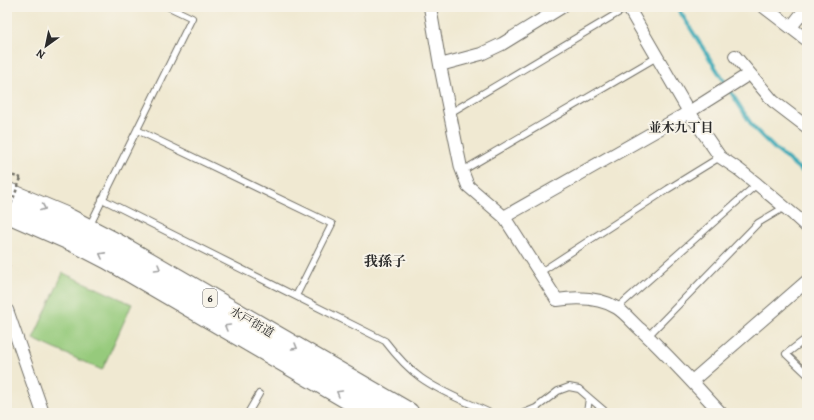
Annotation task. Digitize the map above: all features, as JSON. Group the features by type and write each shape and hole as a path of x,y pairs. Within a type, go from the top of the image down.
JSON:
{"highway":[{"name":"水戸街道","path":"14,186 64,217 84,236 185,303 373,413"},
{"name":"水戸街道","path":"7,213 118,245 408,413"}],"street":[{"path":"430,7 440,65 462,170 468,186 504,217 557,300 571,298 589,299 603,302 617,308 648,336 721,413"},
{"path":"440,65 481,54 502,44 562,7"},
{"path":"628,7 689,112 720,157 757,184 785,207 807,228"},
{"path":"764,7 807,40"},
{"path":"791,27 807,7"},
{"path":"735,56 773,101 807,127"},
{"path":"504,217 689,112 749,74"},
{"path":"692,381 807,281"},
{"path":"7,310 43,413"}],"lane":[{"path":"84,236 192,18 169,7"},
{"path":"450,113 628,7"},
{"path":"462,170 657,57"},
{"path":"137,130 332,224 296,296"},
{"path":"539,273 720,157"},
{"path":"617,308 757,184"},
{"path":"102,199 385,341 393,351 421,378 435,388 490,413"},
{"path":"648,336 758,224 785,207"},
{"path":"807,338 786,354 807,374"},
{"path":"524,413 536,408 558,391 569,387 579,389 607,413"},
{"path":"248,413 259,394"},
{"path":"587,413 588,398"}],"path":[{"path":"7,213 14,186"},
{"path":"7,254 9,266 7,267"}],"green space":[{"path":"63,273 132,304 102,370 33,339"}],"waterway":[{"path":"677,7 753,127 775,149 807,175"}],"district":[{"name":"並木九丁目","path":"681,127"},
{"name":"我孫子","path":"385,261"}]}
